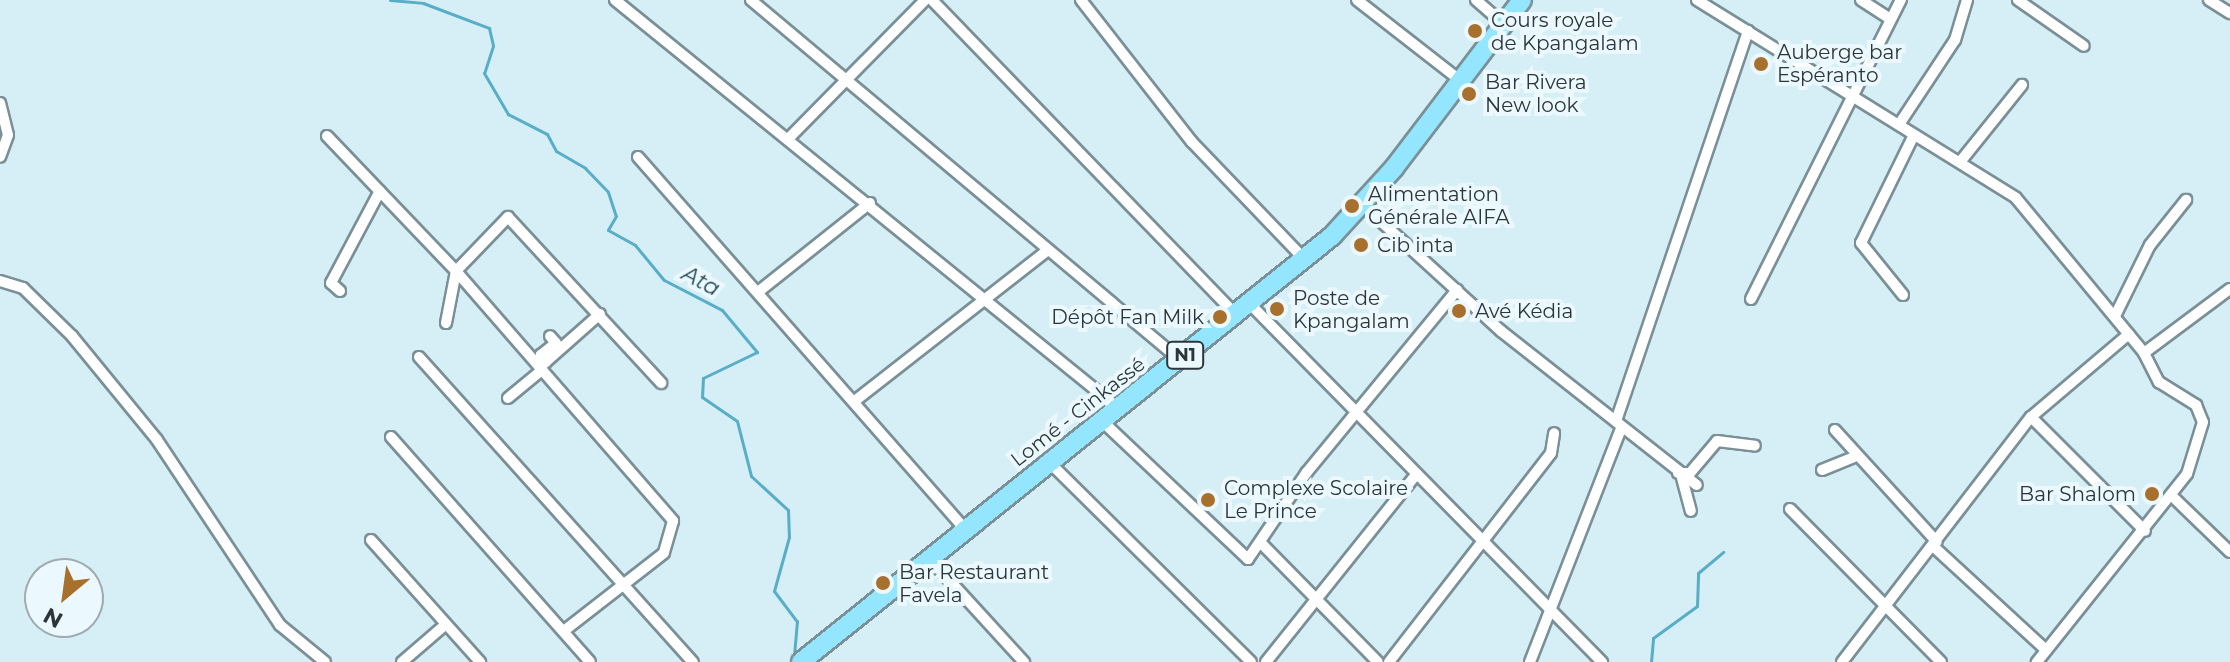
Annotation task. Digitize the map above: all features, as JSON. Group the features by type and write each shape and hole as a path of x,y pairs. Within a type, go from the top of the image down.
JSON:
{"highway":[{"name":"Lomé - Cinkassé","path":"801,662 1305,260 1363,205 1522,0"}],"street":[{"path":"615,0 790,137 1118,408"},
{"path":"751,0 1180,360"},
{"path":"790,137 851,81 925,0"},
{"path":"932,0 1244,310 1356,415 1602,662"},
{"path":"1081,0 1192,142 1305,260"},
{"path":"1357,0 1461,81"},
{"path":"1476,0 1505,25"},
{"path":"1697,0 1850,91 2016,198 2144,353 2159,382 2196,405 2203,422 2199,448 2173,497 2037,662"},
{"path":"1861,0 1890,19"},
{"path":"1751,299 1850,91 1901,0"},
{"path":"1900,123 1955,40 1967,0"},
{"path":"2018,0 2084,46"},
{"path":"2209,0 2230,13"},
{"path":"1530,662 1547,609 1619,425 1748,31"},
{"path":"1960,162 2022,85"},
{"path":"0,103 8,135 0,157"},
{"path":"1903,295 1861,243 1914,135"},
{"path":"327,136 456,271 673,521 664,553 625,587 565,630"},
{"path":"638,157 856,400 965,529"},
{"path":"340,291 331,283 380,191"},
{"path":"2115,316 2150,245 2186,200"},
{"path":"758,292 870,203"},
{"path":"1363,205 1457,290 1678,473 1697,485"},
{"path":"446,323 456,271 508,217 661,383"},
{"path":"856,400 1048,250"},
{"path":"0,281 23,288 72,336 157,440 280,625 325,662"},
{"path":"2144,353 2230,289"},
{"path":"1102,421 1248,559 1262,544 1307,472 1457,290"},
{"path":"508,398 600,314"},
{"path":"1842,662 2031,417 2129,334"},
{"path":"542,367 541,355 556,343 550,336"},
{"path":"419,357 693,662"},
{"path":"2031,417 2145,531"},
{"path":"1835,430 1854,457 1935,545 2046,650"},
{"path":"1389,662 1551,453 1554,433"},
{"path":"391,437 565,630 590,662"},
{"path":"1678,473 1690,473 1717,441 1755,446"},
{"path":"1822,470 1854,457"},
{"path":"1049,462 1251,662"},
{"path":"1678,473 1691,511"},
{"path":"1266,662 1416,475"},
{"path":"2173,497 2230,552"},
{"path":"1790,509 1941,662"},
{"path":"371,540 480,662"},
{"path":"1262,544 1378,662"},
{"path":"929,558 1024,662"},
{"path":"402,662 445,625"}],"waterway":[{"name":"Ata","path":"390,0 423,3 489,28 493,46 484,73 508,114 547,134 556,151 585,168 608,192 616,216 608,230 635,245 664,280 722,310 757,352 703,378 702,397 737,421 751,476 788,510 789,537 774,591 797,621 794,657"},
{"path":"1651,662 1653,638 1697,606 1698,573 1723,552"}],"place":[{"name":"Cours royale de Kpangalam","path":"1475,31"},
{"name":"Auberge bar Espéranto","path":"1761,64"},
{"name":"Bar Rivera New look","path":"1469,94"},
{"name":"Alimentation Générale AIFA","path":"1352,206"},
{"name":"Cib inta","path":"1361,245"},
{"name":"Poste de Kpangalam","path":"1277,309"},
{"name":"Avé Kédia","path":"1459,311"},
{"name":"Dépôt Fan Milk","path":"1220,317"},
{"name":"Bar Shalom","path":"2152,494"},
{"name":"Complexe Scolaire Le Prince","path":"1208,500"},
{"name":"Bar Restaurant Favela","path":"883,583"}]}
